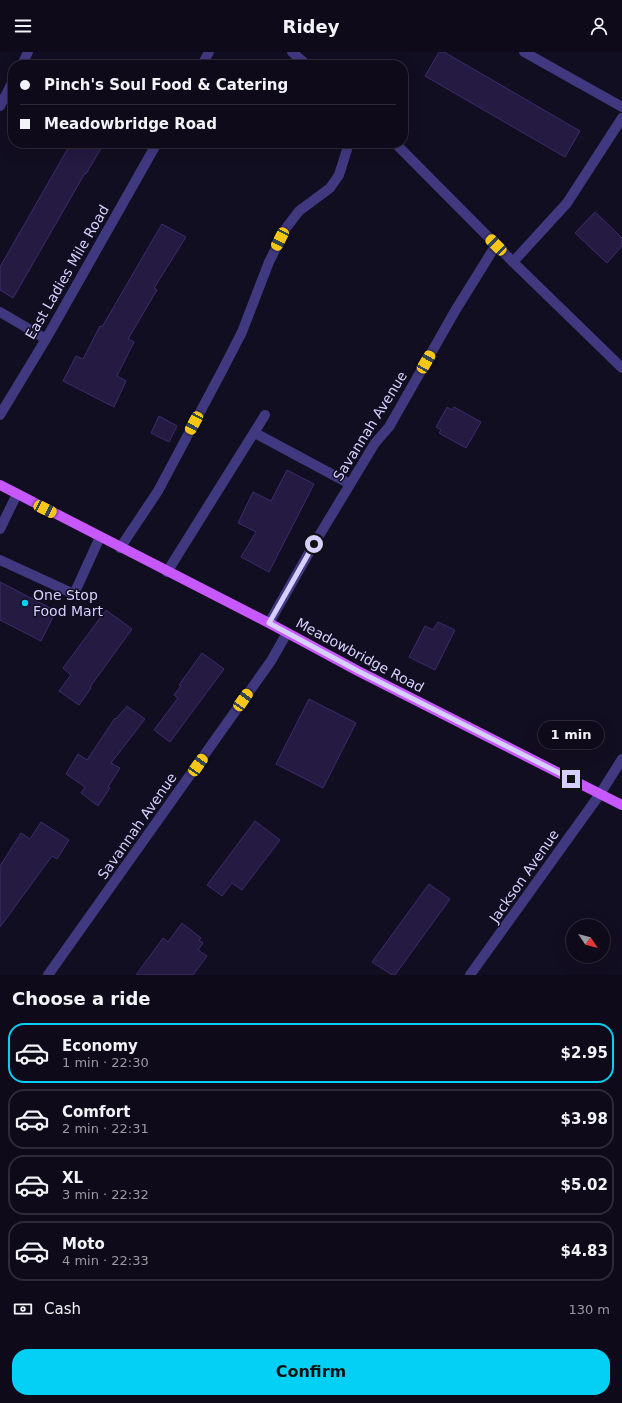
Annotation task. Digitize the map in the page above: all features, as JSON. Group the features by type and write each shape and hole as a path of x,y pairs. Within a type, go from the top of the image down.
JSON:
{"main road":[{"name":"Meadowbridge Road","path":"0,485 120,548 269,623 358,671 622,805"}],"street":[{"path":"292,52 301,60"},
{"path":"524,52 622,107"},
{"path":"0,106 8,91"},
{"path":"513,262 567,203 622,118"},
{"name":"East Ladies Mile Road","path":"0,415 46,339 154,148"},
{"path":"120,548 158,491 242,332 269,262 286,228 299,211 330,188 338,175 347,148"},
{"path":"400,148 513,262 622,368"},
{"name":"Savannah Avenue","path":"269,623 350,484 375,443 389,427 455,311 496,245"},
{"path":"0,312 46,339"},
{"path":"167,572 265,415"},
{"path":"255,433 350,484"},
{"path":"0,529 17,494"},
{"path":"0,560 74,594 100,537"},
{"name":"Savannah Avenue","path":"48,975 271,661 287,633"},
{"name":"Jackson Avenue","path":"470,975 600,794 622,759"}],"building":[{"path":"439,52 444,52 580,131 565,157 425,76"},
{"path":"68,148 101,148 86,174 85,173 13,298 0,290 0,267"},
{"path":"595,212 622,238 622,246 607,263 575,233"},
{"path":"162,224 186,237 154,288 157,290 128,339 134,342 117,376 126,381 114,407 63,381 76,356 83,359 100,326 102,327"},
{"path":"447,407 452,410 454,407 481,422 466,448 439,433 441,430 436,427"},
{"path":"159,416 177,426 169,442 151,433"},
{"path":"287,470 314,484 269,572 241,557 256,532 238,523 253,492 271,501"},
{"path":"0,582 56,611 41,641 0,620"},
{"path":"106,610 132,629 90,687 91,688 79,705 59,691 71,675 63,668"},
{"path":"438,622 455,630 435,670 409,657 425,626 433,630"},
{"path":"202,653 224,669 170,742 154,730 178,698 174,695 181,686 179,685"},
{"path":"309,699 356,723 323,788 276,764"},
{"path":"127,706 145,719 111,763 120,768 108,787 110,788 98,806 81,793 85,787 66,774 78,754 87,760 115,718 116,719"},
{"path":"255,821 280,840 242,890 232,883 222,896 207,885"},
{"path":"41,822 69,840 57,859 52,856 0,927 0,866 21,833 30,839"},
{"path":"429,884 450,899 395,975 392,975 372,962"},
{"path":"182,923 201,938 199,940 203,943 198,950 207,956 193,975 136,975 163,938 168,942"}],"place":[{"name":"One Stop Food Mart","path":"25,603"}],"route":[{"path":"314,544 269,623 358,671 571,779"}]}
